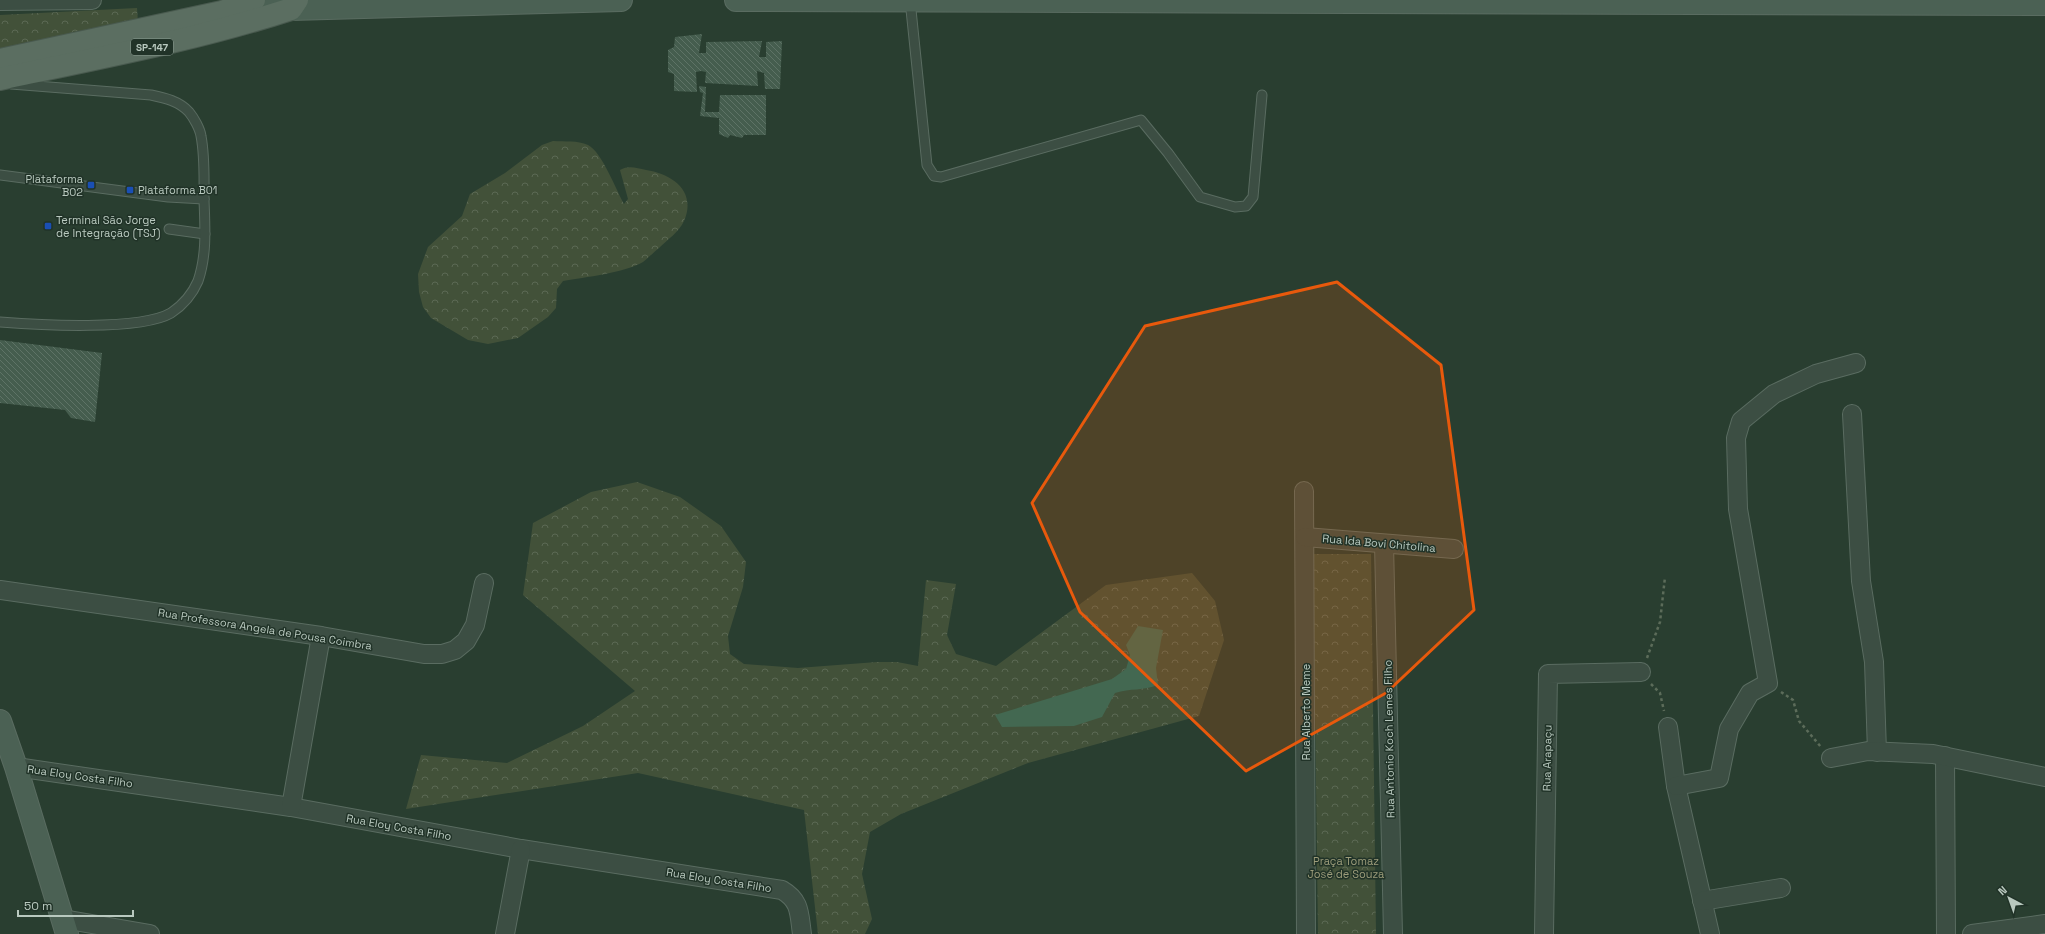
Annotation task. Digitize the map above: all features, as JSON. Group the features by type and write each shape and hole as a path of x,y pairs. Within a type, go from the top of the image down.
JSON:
{"main road":[{"name":"SP-147","path":"0,60 222,12 252,1"},
{"name":"SP-147","path":"0,79 177,42 294,4"}],"street":[{"path":"0,1 92,0"},
{"path":"252,1 294,4 621,0"},
{"path":"736,0 1546,1 2045,4"},
{"path":"1676,786 1719,778 1729,729 1750,693 1768,683 1738,509 1736,438 1741,421 1774,394 1816,374 1856,363"},
{"path":"1852,414 1861,581 1874,662 1877,752"},
{"name":"Rua Alberto Meme","path":"1304,491 1306,934"},
{"name":"Rua Ida Bovi Chitolina","path":"1305,537 1454,549"},
{"name":"Rua Antonio Koch Lemes Filho","path":"1384,544 1393,934"},
{"name":"Rua Professora Angela de Pousa Coimbra","path":"0,590 321,636 424,654 442,654 455,650 466,641 476,625 484,583"},
{"path":"291,808 321,636"},
{"name":"Rua Arapaçu","path":"1544,934 1548,674 1641,672"},
{"path":"0,721 16,767 65,927 150,934"},
{"path":"1668,727 1676,786 1710,934"},
{"path":"1831,758 1862,752 1933,754 2045,777"},
{"path":"1945,756 1946,934"},
{"name":"Rua Eloy Costa Filho","path":"16,767 291,808 521,849 782,890 790,894 798,904 802,934"},
{"path":"505,934 521,849"},
{"path":"1702,901 1781,888"},
{"path":"1972,934 2045,924"}],"lane":[{"path":"910,0 927,165 934,176 940,177 1141,120 1168,153 1200,197 1235,207 1246,206 1253,197 1262,96"},
{"path":"0,83 151,95 168,98 181,104 190,113 201,135 205,234 202,266 198,281 190,295 181,306 169,314 137,323 47,326 0,322"},
{"path":"0,175 168,196 204,199"},
{"path":"169,229 205,234"}],"path":[{"path":"1665,577 1660,622 1641,672 1660,693 1668,727"},
{"path":"1768,683 1793,700 1800,721 1831,758"}],"highlighted area":[{"path":"1337,282 1441,365 1474,610 1386,693 1246,771 1080,612 1032,503 1145,326"}],"green space":[{"path":"137,8 138,23 0,53 0,15"},
{"path":"553,141 580,142 593,149 603,163 624,204 628,199 620,170 630,167 665,175 680,186 685,193 687,210 684,221 676,232 659,248 643,262 635,266 615,272 563,281 557,289 556,308 548,317 518,338 488,344 468,340 431,318 423,307 419,292 418,274 428,247 462,216 470,194 505,173 542,145"},
{"path":"637,482 680,497 721,526 746,562 743,587 728,636 730,654 744,664 798,668 877,662 897,662 918,666 926,580 956,584 947,635 956,654 996,666 1106,585 1192,573 1215,601 1224,640 1199,716 1028,763 901,814 870,832 862,874 872,919 865,934 818,934 804,810 638,773 406,809 421,755 507,763 583,726 635,691 523,595 533,523 591,492"},
{"name":"Praça Tomaz José de Souza","path":"1313,554 1371,554 1376,934 1318,934"}],"shaded area":[{"path":"1138,626 1163,630 1156,668 1158,685 1115,693 1102,717 1074,726 1002,727 995,715 1112,679 1126,669 1130,655 1126,645"}],"building":[{"path":"702,34 699,53 706,53 706,42 762,41 759,57 766,57 766,42 782,41 780,89 765,89 764,73 757,71 758,86 705,83 706,72 701,71 696,72 697,92 674,91 674,74 668,72 668,50 674,47 675,37"},
{"path":"699,86 706,87 705,112 719,112 720,95 766,95 766,135 744,135 742,138 730,135 728,138 719,134 719,118 700,116 703,93 700,92"},
{"path":"0,340 102,353 95,422 71,418 65,410 0,403"}],"place":[{"name":"Plataforma B02","path":"91,185"},
{"name":"Plataforma B01","path":"130,190"},
{"name":"Terminal São Jorge de Integração (TSJ)","path":"48,226"}]}
